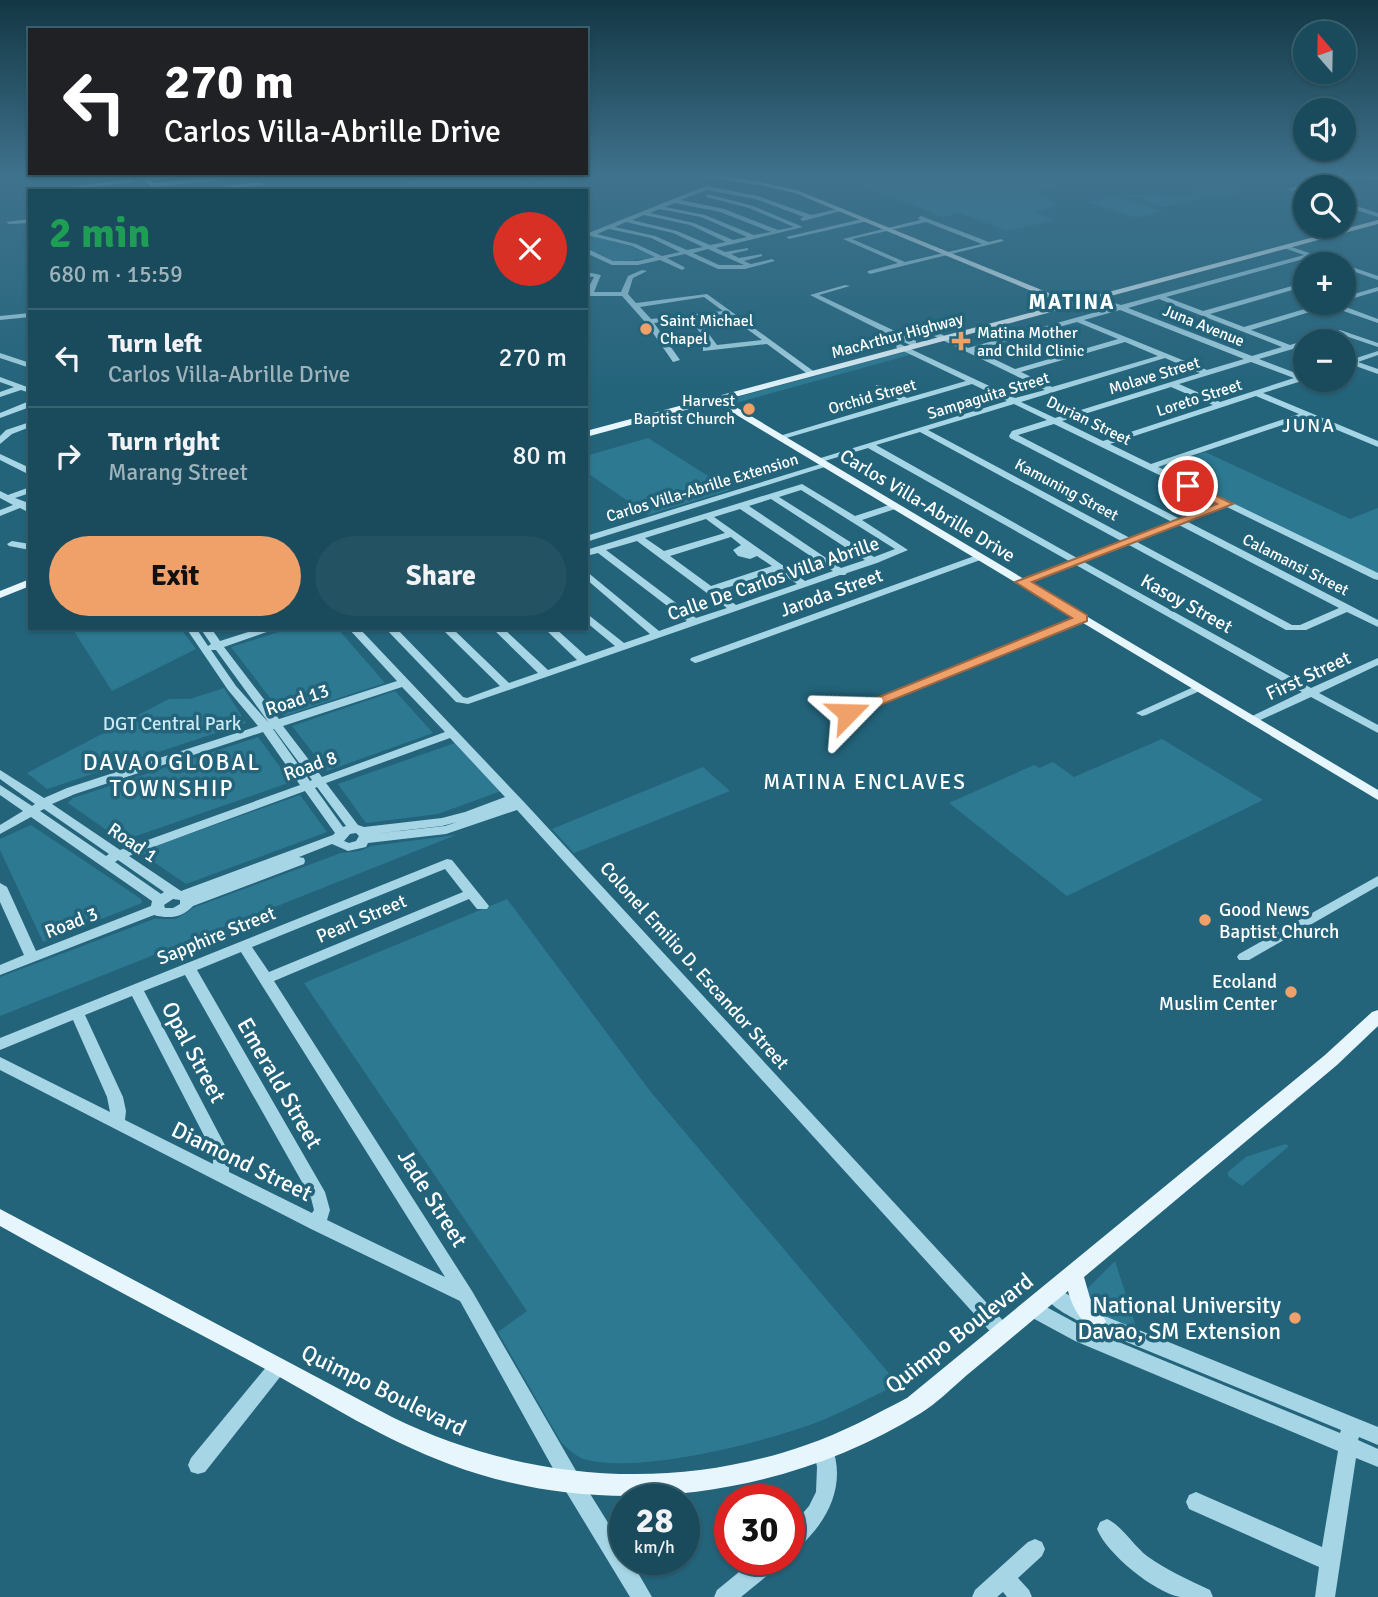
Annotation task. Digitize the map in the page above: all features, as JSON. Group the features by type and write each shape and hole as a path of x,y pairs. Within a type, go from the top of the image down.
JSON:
{"main road":[{"path":"934,249 1068,303"},
{"name":"MacArthur Highway","path":"588,431 1268,249"},
{"name":"MacArthur Highway","path":"1220,262 1279,249"},
{"name":"MacArthur Highway","path":"1068,303 1094,299 1194,269"},
{"name":"Carlos Villa-Abrille Drive","path":"714,397 1378,796"},
{"path":"0,588 28,575"},
{"path":"0,596 28,583"},
{"name":"Quimpo Boulevard","path":"0,1217 413,1438 452,1455 499,1469 572,1483 622,1486 696,1482 776,1468 865,1434 915,1405 1331,1060 1378,1016"},
{"path":"1074,1275 1078,1296 1096,1321"}],"street":[{"path":"641,249 682,268"},
{"path":"679,249 721,267 751,266 772,261"},
{"path":"588,251 612,263 638,263 702,249"},
{"path":"712,249 751,266"},
{"path":"724,254 746,249"},
{"path":"870,249 905,264"},
{"path":"870,272 970,249"},
{"path":"738,260 760,255"},
{"path":"968,350 1293,260"},
{"path":"624,294 629,276 646,270 638,263"},
{"path":"1356,271 1378,278"},
{"path":"588,274 598,275 588,295 624,294 649,321 676,360"},
{"name":"Durian Street","path":"847,286 813,295 973,382 1378,578"},
{"path":"1202,314 1293,288"},
{"path":"1356,295 1378,289"},
{"path":"1363,293 1378,299"},
{"path":"636,305 705,295 809,372"},
{"path":"1159,297 1289,347"},
{"name":"Juna Avenue","path":"1094,299 1293,375"},
{"path":"649,321 728,313"},
{"path":"1356,313 1378,321"},
{"path":"0,318 28,315"},
{"path":"1243,330 1293,315"},
{"path":"692,317 715,348"},
{"path":"1078,320 1207,373"},
{"path":"940,337 1052,390"},
{"name":"Molave Street","path":"1356,337 1378,345"},
{"path":"1014,372 1126,339"},
{"path":"706,349 766,342"},
{"name":"Molave Street","path":"1013,436 1015,433 1293,346"},
{"path":"1356,360 1378,353"},
{"path":"0,355 28,365"},
{"name":"Sampaguita Street","path":"823,463 869,445 1166,356"},
{"path":"1356,365 1378,372"},
{"path":"0,379 27,388"},
{"name":"Loreto Street","path":"1101,444 1293,381"},
{"name":"Orchid Street","path":"780,437 973,382"},
{"path":"1172,384 1220,405"},
{"path":"879,387 906,400"},
{"path":"0,395 27,388"},
{"path":"1256,393 1378,444"},
{"path":"2,415 28,405"},
{"path":"1150,467 1306,414"},
{"path":"2,415 28,422"},
{"path":"0,442 9,432 28,424"},
{"name":"Kamuning Street","path":"921,429 1290,628 1302,628 1348,608"},
{"name":"Calamansi Street","path":"1013,436 1378,624"},
{"name":"Kasoy Street","path":"869,445 1378,730"},
{"path":"0,457 28,469"},
{"name":"Carlos Villa-Abrille Extension","path":"588,538 823,463"},
{"name":"Calle De Carlos Villa Abrille","path":"392,630 462,701 659,636 901,552 903,549 805,488 588,552"},
{"path":"4,496 28,490"},
{"path":"4,496 24,506"},
{"path":"772,496 874,561"},
{"path":"852,517 891,504"},
{"path":"1022,582 1227,504"},
{"path":"741,505 842,572"},
{"path":"0,513 24,506"},
{"path":"707,516 805,585"},
{"path":"662,555 732,534"},
{"path":"638,537 735,609"},
{"path":"12,544 28,547"},
{"path":"599,549 696,623"},
{"name":"Jaroda Street","path":"695,660 979,557"},
{"path":"709,590 779,566"},
{"path":"588,576 659,636"},
{"path":"588,618 623,648"},
{"path":"848,713 1082,618"},
{"path":"192,630 232,688 271,726"},
{"path":"207,630 350,836"},
{"path":"205,649 267,630"},
{"name":"Colonel Emilio D. Escandor Street","path":"355,630 402,683 517,801 1003,1333"},
{"path":"448,630 508,688"},
{"path":"500,630 546,674"},
{"path":"550,630 585,661"},
{"name":"First Street","path":"1252,720 1378,661"},
{"name":"Road 13","path":"0,830 71,791 402,683"},
{"path":"232,688 246,684"},
{"path":"1142,713 1198,688"},
{"name":"Road 8","path":"105,862 451,734"},
{"name":"Road 1","path":"0,774 182,897"},
{"path":"1,790 14,783"},
{"name":"Road 1","path":"1,790 105,862 158,905"},
{"path":"182,897 350,836 446,830 517,801"},
{"name":"Sapphire Street","path":"0,1044 447,863 472,893"},
{"path":"1244,957 1378,880"},
{"path":"0,887 32,958"},
{"path":"472,893 482,906"},
{"name":"Pearl Street","path":"266,979 472,893"},
{"name":"Road 3","path":"0,970 182,897"},
{"name":"Jade Street","path":"244,944 466,1296 572,1483 642,1597"},
{"name":"Emerald Street","path":"188,967 319,1197 322,1210 317,1224"},
{"name":"Opal Street","path":"135,988 220,1153 223,1168 221,1176"},
{"path":"76,1012 115,1097 117,1124"},
{"name":"Diamond Street","path":"0,1063 317,1224 466,1296"},
{"path":"1052,1293 1070,1307 1096,1321 1378,1436"},
{"path":"1033,1309 1081,1335 1378,1458"},
{"path":"1162,1368 1168,1350"},
{"path":"198,1465 278,1366"},
{"path":"1325,1597 1351,1425"},
{"path":"805,1528 818,1515 828,1489 824,1451"},
{"path":"1196,1502 1331,1561"},
{"path":"1107,1528 1140,1566 1203,1597"},
{"path":"982,1597 1035,1549"},
{"path":"724,1597 752,1575"},
{"path":"1003,1578 1021,1597"}],"green space":[{"path":"589,249 635,249 655,257 616,262"},
{"path":"907,351 913,354 732,404 727,400"},
{"path":"648,438 730,490 648,515 588,473 588,455"},
{"path":"1205,452 1350,519 1378,508 1378,576 1157,468"},
{"path":"73,630 182,630 196,649 112,691"},
{"path":"286,630 339,630 385,683 284,716 231,647"},
{"name":"DGT Central Park","path":"224,688 246,723 47,789 27,773 169,699 190,699"},
{"path":"395,691 433,733 327,771 292,726"},
{"path":"258,737 291,782 122,841 68,803 73,798"},
{"path":"1162,739 1263,800 1067,896 949,803 1034,765 1039,768 1053,762 1074,777"},
{"path":"455,743 501,791 438,814 366,823 338,784"},
{"path":"703,767 730,791 574,853 552,829"},
{"path":"300,795 327,832 186,884 142,854 147,849"},
{"path":"31,825 141,899 142,903 43,942 0,850 0,839"},
{"path":"456,835 0,1016 0,977 154,919 176,919 195,907 341,853 360,851 371,846"},
{"path":"507,899 650,1091 898,1384 815,1423 702,1454 639,1463 611,1463 583,1459 561,1442 498,1332 527,1311 304,983"},
{"path":"1285,1144 1289,1146 1242,1186 1228,1176 1228,1172 1246,1157"},
{"path":"1115,1261 1137,1330 1102,1316 1084,1292"}],"place":[{"name":"Saint Michael Chapel","path":"646,329"},
{"name":"Matina Mother and Child Clinic","path":"961,341"},
{"name":"Harvest Baptist Church","path":"749,409"},
{"name":"Good News Baptist Church","path":"1205,920"},
{"name":"Ecoland Muslim Center","path":"1291,992"},
{"name":"National University Davao, SM Extension","path":"1295,1318"}],"district":[{"name":"MATINA","path":"1072,302"},
{"name":"JUNA","path":"1309,425"},
{"name":"DAVAO GLOBAL TOWNSHIP","path":"172,775"},
{"name":"MATINA ENCLAVES","path":"865,782"}],"route":[{"path":"848,713 1082,618 1022,582 1227,504 1188,486"}]}
